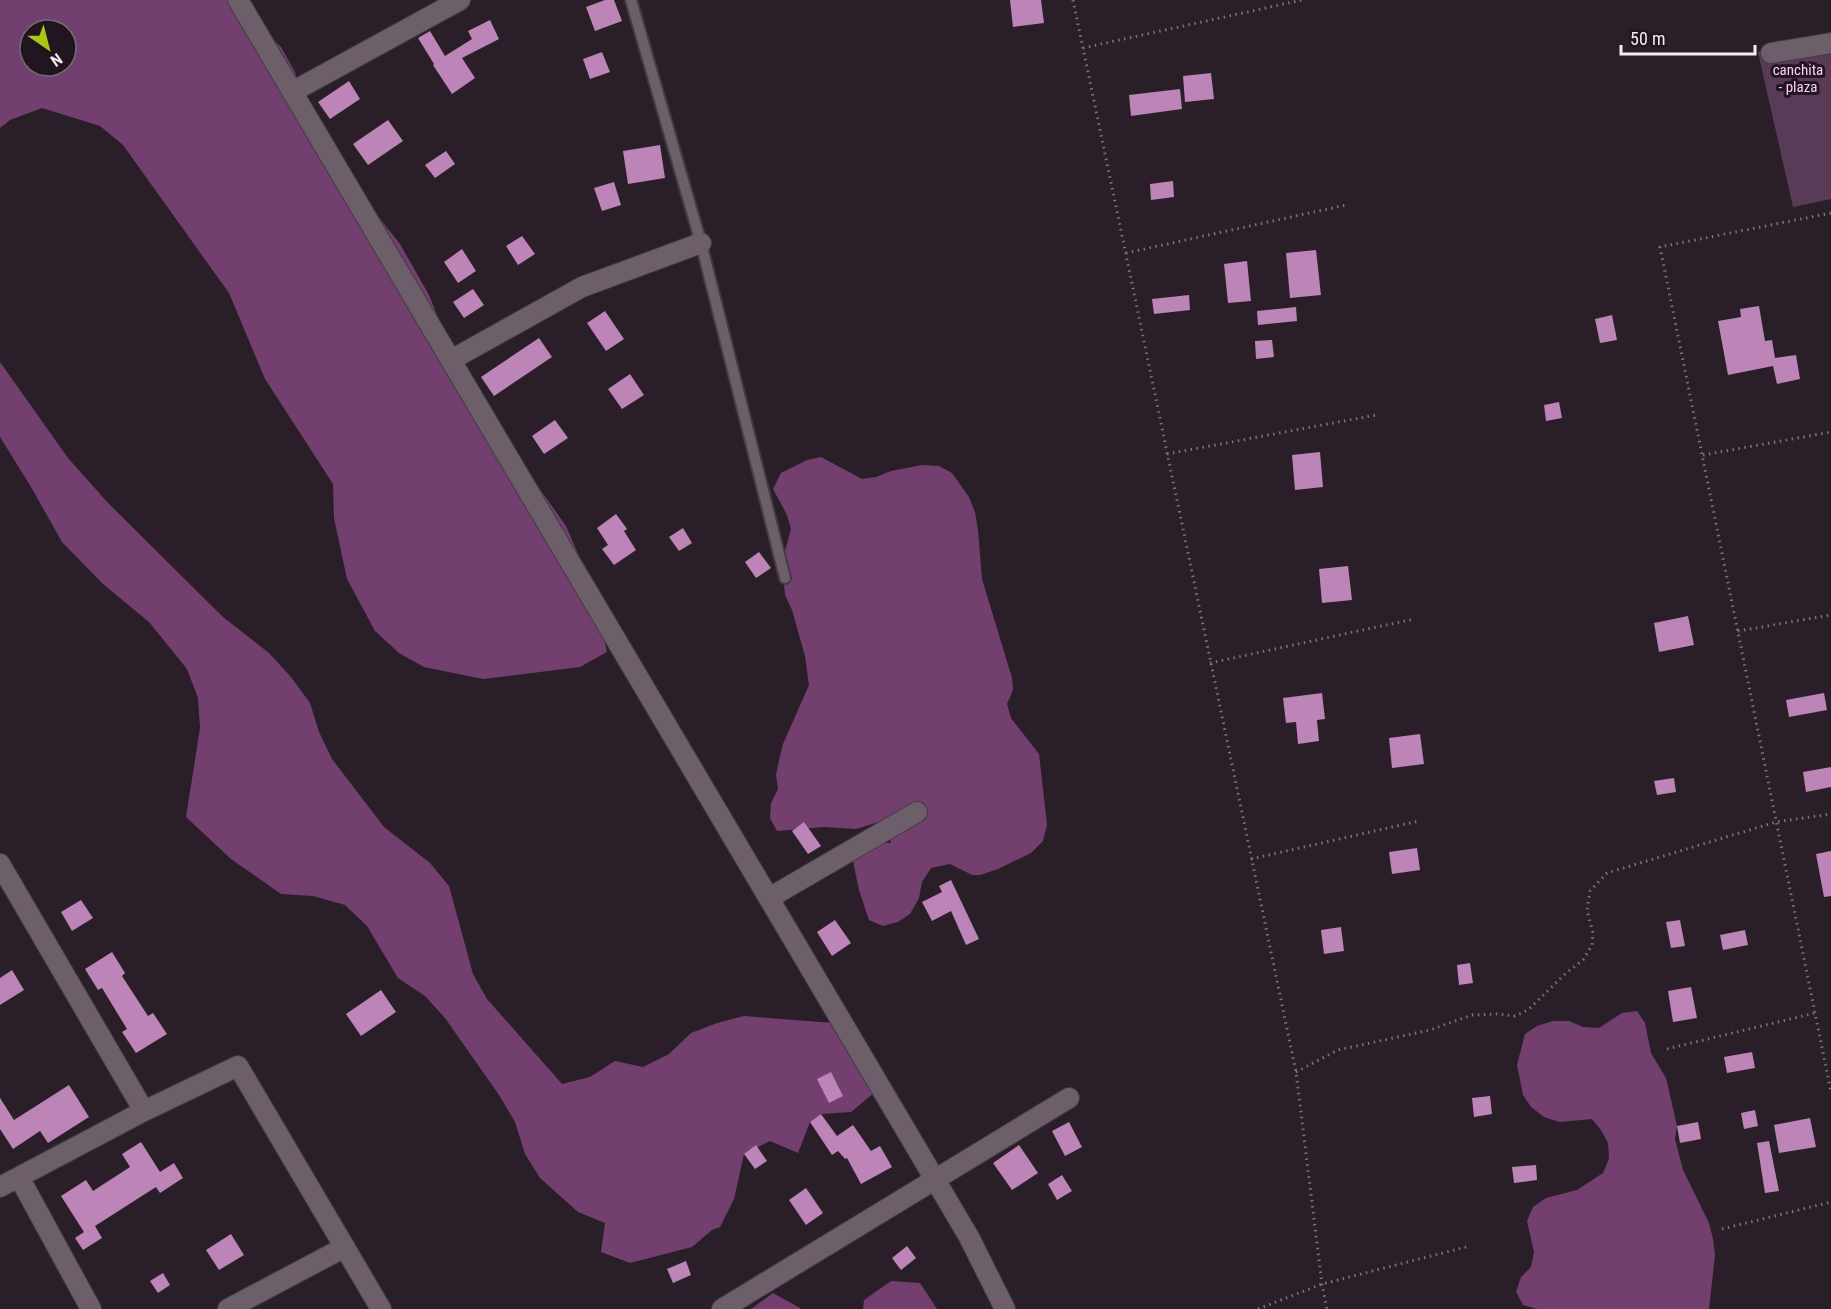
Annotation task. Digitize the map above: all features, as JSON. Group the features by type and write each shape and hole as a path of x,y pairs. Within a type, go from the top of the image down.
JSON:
{"street":[{"path":"237,0 935,1179 969,1237 1005,1309"},
{"path":"292,92 460,0"},
{"path":"1771,53 1831,43"},
{"path":"451,360 582,287 701,243"},
{"path":"769,898 917,812"},
{"path":"0,864 144,1111"},
{"path":"0,1187 144,1111 238,1066 381,1309"},
{"path":"722,1309 1069,1098"},
{"path":"19,1177 91,1309"},
{"path":"228,1309 345,1247"}],"lane":[{"path":"631,0 701,243 785,578"}],"path":[{"path":"1073,0 1296,1072 1327,1309"},
{"path":"1083,48 1302,0"},
{"path":"1126,254 1346,205"},
{"path":"1831,213 1660,247 1831,1092"},
{"path":"1167,454 1376,415"},
{"path":"1702,455 1831,432"},
{"path":"1738,631 1831,615"},
{"path":"1210,663 1413,619"},
{"path":"1296,1072 1338,1050 1430,1030 1472,1015 1515,1016 1528,1010 1583,960 1592,945 1593,933 1587,910 1590,891 1607,873 1776,822 1831,814"},
{"path":"1251,859 1419,821"},
{"path":"1667,1049 1815,1013"},
{"path":"1722,1229 1831,1202"},
{"path":"1258,1309 1322,1284 1470,1246"}],"green space":[{"name":"canchita - plaza","path":"1831,39 1831,199 1793,207 1758,52"}],"shaded area":[{"path":"0,0 229,0 281,47 295,72 310,131 400,244 429,295 463,380 566,526 592,586 607,652 580,667 483,679 424,667 399,653 375,631 347,579 334,518 333,484 265,379 229,293 123,145 100,126 42,108 10,120 0,128"},
{"path":"0,362 68,458 108,503 223,617 269,653 291,677 310,703 319,732 332,759 384,827 430,863 449,886 473,974 487,999 562,1084 590,1077 615,1061 643,1067 669,1054 691,1033 744,1016 833,1023 875,1092 851,1112 821,1114 810,1122 798,1153 770,1141 744,1154 734,1199 720,1227 712,1230 692,1247 630,1263 601,1252 605,1223 578,1212 540,1178 525,1154 515,1122 499,1095 445,1018 425,996 398,978 367,926 345,905 313,896 281,894 231,859 186,817 200,728 198,698 187,669 149,622 103,584 62,542 0,437"},
{"path":"821,457 862,479 922,465 939,466 952,473 969,497 975,512 982,579 1012,678 1013,690 1007,704 1011,718 1039,754 1047,825 1043,841 1031,853 980,875 972,875 950,864 931,868 922,882 919,898 910,914 898,922 883,926 869,920 853,861 870,846 891,843 885,820 856,829 824,827 777,831 770,818 771,803 778,789 776,775 783,744 809,685 805,656 792,610 785,595 782,562 791,529 787,515 773,489 781,473 807,460"},
{"path":"1637,1011 1645,1023 1651,1053 1666,1078 1677,1126 1675,1139 1683,1170 1709,1223 1713,1239 1715,1255 1709,1309 1537,1309 1523,1305 1516,1292 1521,1277 1531,1267 1534,1252 1527,1221 1533,1207 1546,1198 1577,1190 1603,1173 1609,1159 1608,1143 1592,1119 1560,1122 1544,1117 1531,1107 1523,1095 1517,1065 1525,1034 1537,1026 1553,1021 1569,1021 1583,1027 1599,1028 1622,1013"},
{"path":"891,1281 920,1283 937,1309 863,1309 864,1300"},
{"path":"773,1293 800,1308 800,1309 751,1309"}],"building":[{"path":"605,0 614,0 622,21 595,31 586,7"},
{"path":"1010,0 1041,0 1044,23 1013,27"},
{"path":"490,20 499,39 462,58 475,78 452,94 418,38 430,31 445,56 472,39 468,31"},
{"path":"602,52 610,72 590,79 583,59"},
{"path":"1211,73 1214,99 1185,102 1183,76"},
{"path":"349,81 360,99 330,119 318,102"},
{"path":"1180,89 1182,109 1131,116 1129,95"},
{"path":"388,120 403,141 368,165 353,144"},
{"path":"660,145 665,178 628,184 623,151"},
{"path":"446,151 455,164 435,178 425,165"},
{"path":"1173,181 1174,197 1151,200 1150,184"},
{"path":"614,182 621,205 602,211 594,188"},
{"path":"522,236 535,254 518,265 506,246"},
{"path":"462,249 476,271 458,283 444,262"},
{"path":"1316,250 1321,295 1290,298 1286,253"},
{"path":"1247,261 1251,301 1228,303 1224,264"},
{"path":"473,289 484,305 464,318 453,302"},
{"path":"1189,295 1190,310 1154,314 1152,299"},
{"path":"1759,306 1765,341 1772,340 1775,358 1796,355 1800,379 1777,384 1773,366 1728,375 1718,321 1741,317 1740,309"},
{"path":"1296,307 1297,321 1258,325 1257,311"},
{"path":"605,311 624,339 606,351 587,323"},
{"path":"1612,315 1617,340 1600,343 1595,319"},
{"path":"539,338 552,357 494,396 481,377"},
{"path":"1272,340 1274,357 1256,359 1255,341"},
{"path":"630,374 644,395 622,409 608,389"},
{"path":"1559,402 1562,418 1546,421 1544,405"},
{"path":"555,420 568,438 544,454 532,436"},
{"path":"1320,452 1323,487 1295,490 1292,455"},
{"path":"616,514 627,529 624,531 636,550 614,565 602,549 608,545 597,528"},
{"path":"683,528 692,543 679,551 669,537"},
{"path":"759,552 771,568 756,578 745,562"},
{"path":"1348,566 1352,600 1322,603 1319,569"},
{"path":"1688,616 1694,645 1659,652 1654,623"},
{"path":"1322,693 1325,719 1317,720 1319,741 1298,744 1296,722 1286,723 1283,698"},
{"path":"1824,693 1827,710 1789,717 1786,700"},
{"path":"1420,734 1424,764 1392,768 1389,738"},
{"path":"1831,767 1831,787 1806,792 1803,772"},
{"path":"1674,778 1676,792 1657,795 1654,781"},
{"path":"804,822 821,846 808,854 792,831"},
{"path":"1417,848 1420,870 1392,874 1389,852"},
{"path":"1831,851 1831,896 1824,897 1816,854"},
{"path":"951,880 979,939 966,945 951,911 932,921 922,902 942,892 939,886"},
{"path":"81,900 93,918 72,931 61,912"},
{"path":"835,920 851,943 832,956 817,932"},
{"path":"1680,920 1685,946 1671,948 1666,922"},
{"path":"1341,927 1344,951 1324,954 1321,930"},
{"path":"1745,930 1748,945 1723,950 1720,935"},
{"path":"112,952 125,973 122,976 148,1016 153,1013 167,1034 136,1053 122,1032 127,1029 102,988 98,990 85,969"},
{"path":"1470,963 1473,983 1459,985 1457,965"},
{"path":"12,970 24,990 0,1005 0,978"},
{"path":"1691,987 1697,1018 1673,1022 1668,991"},
{"path":"381,990 396,1012 361,1036 346,1014"},
{"path":"1752,1052 1755,1068 1727,1073 1724,1057"},
{"path":"831,1072 843,1096 829,1103 817,1079"},
{"path":"69,1085 89,1117 48,1143 40,1131 13,1149 0,1129 0,1098 14,1120"},
{"path":"1490,1096 1492,1114 1474,1117 1472,1098"},
{"path":"1755,1110 1758,1126 1744,1129 1741,1113"},
{"path":"821,1114 837,1136 853,1125 871,1151 880,1146 892,1167 861,1184 847,1158 845,1159 838,1151 832,1155 810,1122"},
{"path":"1810,1118 1816,1147 1779,1153 1774,1125"},
{"path":"1069,1122 1082,1147 1065,1156 1052,1131"},
{"path":"1698,1122 1701,1139 1680,1143 1677,1126"},
{"path":"1769,1141 1779,1191 1765,1193 1757,1143"},
{"path":"141,1142 160,1172 174,1163 183,1178 160,1193 156,1187 95,1226 102,1238 83,1250 75,1238 84,1232 61,1196 86,1180 93,1191 130,1167 122,1154"},
{"path":"756,1145 767,1161 755,1169 744,1154"},
{"path":"1019,1145 1038,1173 1012,1190 993,1163"},
{"path":"1536,1165 1537,1180 1514,1183 1512,1167"},
{"path":"1062,1175 1072,1191 1057,1200 1048,1184"},
{"path":"806,1188 823,1213 806,1225 789,1200"},
{"path":"231,1234 244,1255 219,1270 206,1250"},
{"path":"907,1246 916,1258 901,1270 892,1258"},
{"path":"686,1261 691,1275 673,1283 667,1269"},
{"path":"163,1273 170,1285 158,1293 150,1281"}]}
